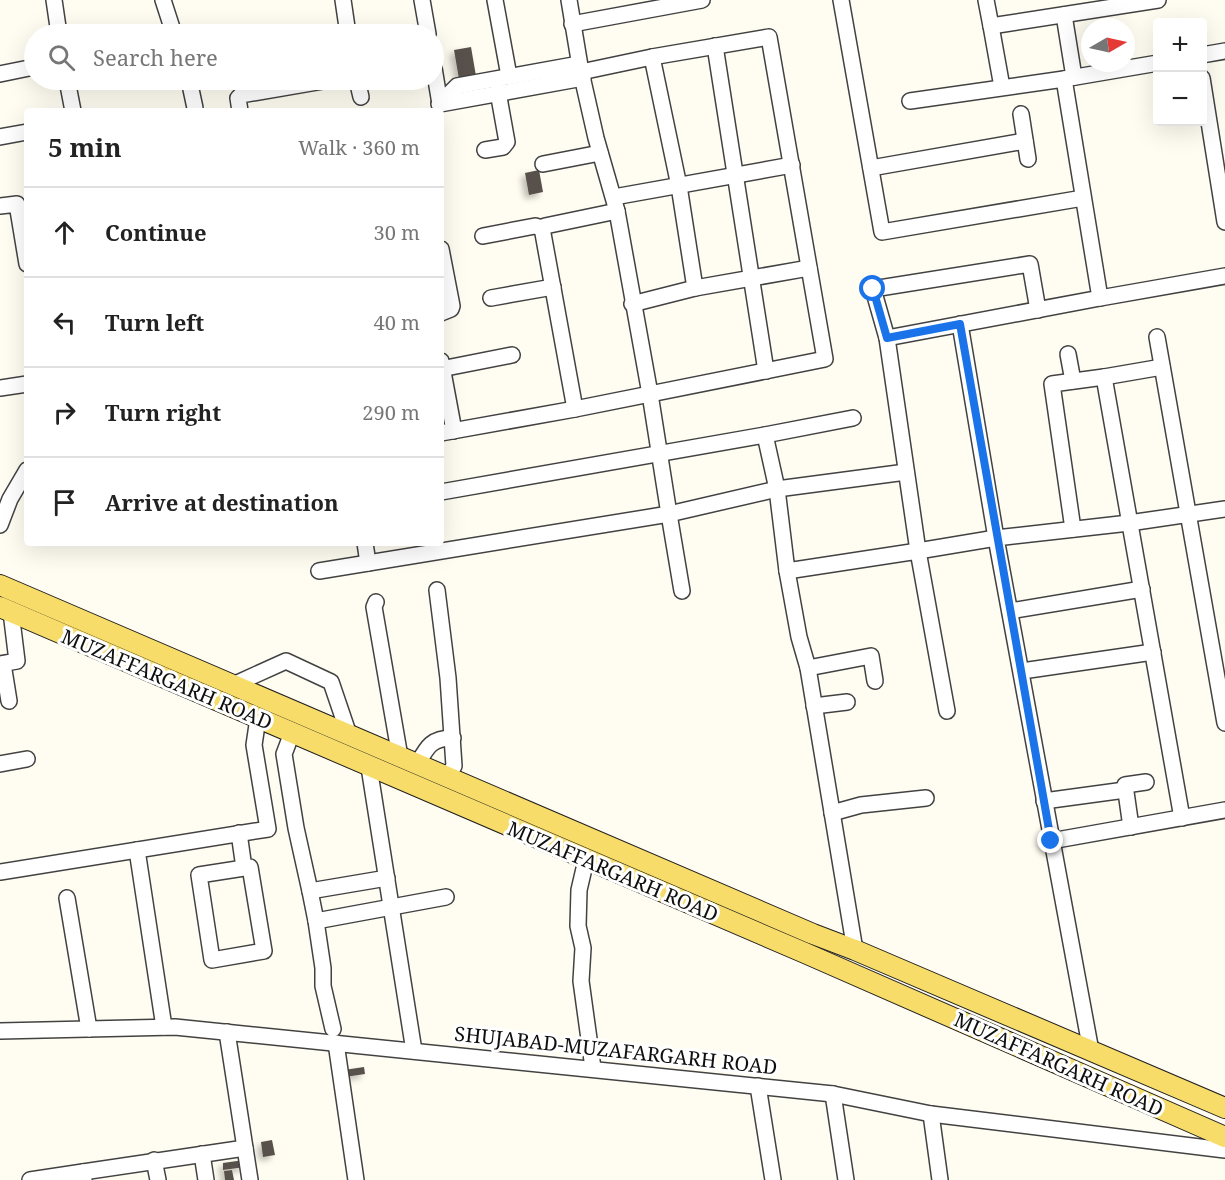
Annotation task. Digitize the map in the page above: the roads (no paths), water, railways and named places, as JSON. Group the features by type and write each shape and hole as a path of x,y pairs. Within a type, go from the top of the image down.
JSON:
{"main road":[{"name":"MUZAFFARGARH ROAD","path":"0,585 802,930 855,950 1225,1108"},
{"name":"MUZAFFARGARH ROAD","path":"5,609 1225,1137"}],"street":[{"path":"54,0 58,24"},
{"path":"163,0 171,24"},
{"path":"343,0 347,24"},
{"path":"422,0 426,24"},
{"path":"495,0 509,76"},
{"path":"569,0 581,71 600,153 615,204 650,394 682,591"},
{"path":"573,24 702,0"},
{"path":"841,0 882,232 1083,198"},
{"path":"986,0 1002,87"},
{"path":"991,26 1158,0"},
{"path":"1064,15 1083,198 1100,298"},
{"path":"438,107 581,71 769,37 825,359 448,432 444,388"},
{"path":"715,46 766,371"},
{"path":"1207,54 1225,51"},
{"path":"652,57 679,186 695,288"},
{"path":"910,101 1153,64"},
{"path":"0,74 24,70"},
{"path":"438,107 457,86 509,76 581,71"},
{"path":"69,90 72,108"},
{"path":"191,90 195,108"},
{"path":"240,108 238,98 242,95 271,90"},
{"path":"359,90 361,97"},
{"path":"436,90 438,107"},
{"path":"485,150 503,147 507,142 498,92"},
{"path":"1207,104 1225,222"},
{"path":"1021,114 1028,159"},
{"path":"0,137 24,133"},
{"path":"871,168 1024,141"},
{"path":"543,164 600,153"},
{"path":"483,236 535,226 542,228 679,186 792,165"},
{"path":"0,206 17,204 24,246"},
{"path":"542,228 575,409"},
{"path":"947,711 918,551 887,338 873,289 1030,264 1038,310"},
{"path":"444,265 452,306 451,309 444,311"},
{"path":"632,304 695,288 809,268"},
{"path":"887,338 1225,276"},
{"path":"491,298 553,287"},
{"path":"960,324 996,538 1091,1052"},
{"path":"1157,337 1225,723"},
{"path":"1068,354 1073,381"},
{"path":"444,366 513,356"},
{"path":"1073,529 1052,384 1162,367"},
{"path":"1104,377 1182,818"},
{"path":"0,388 24,384"},
{"path":"444,491 853,418"},
{"path":"765,435 777,489 787,571 799,637 808,668 855,950"},
{"path":"319,571 669,514 777,489 906,472"},
{"path":"0,525 5,497 24,474"},
{"path":"5,497 24,493"},
{"path":"787,571 996,538 1225,509"},
{"path":"365,546 368,563"},
{"path":"1010,611 1142,589"},
{"path":"437,590 453,738 454,766 447,777"},
{"path":"376,602 374,607 409,761 440,738 453,738"},
{"path":"5,609 17,661 1,664 9,701"},
{"path":"1022,671 1153,652"},
{"path":"808,668 871,656 875,681"},
{"path":"233,685 286,661 331,682 350,735"},
{"path":"814,706 847,702"},
{"path":"0,872 268,828 254,745 258,718"},
{"path":"292,733 284,754 296,828 316,921 323,968 323,986 334,1036 356,1180"},
{"path":"0,764 27,759"},
{"path":"369,767 398,938 398,958 402,970 414,1051"},
{"path":"1131,827 1125,784 1146,782"},
{"path":"1044,801 1125,790"},
{"path":"832,813 861,805 926,798"},
{"path":"1051,841 1225,810"},
{"path":"239,833 244,868"},
{"path":"137,849 164,1027"},
{"path":"586,860 579,890 578,926 584,948 581,981 592,1068"},
{"path":"250,867 264,951 212,960 200,875 244,868 250,867"},
{"path":"310,891 387,878"},
{"path":"316,921 446,897"},
{"path":"67,898 88,1029"},
{"name":"SHUJABAD-MUZAFARGARH ROAD","path":"0,1031 164,1027 334,1036 414,1051 833,1094 931,1114 1225,1150"},
{"path":"226,1032 250,1180"},
{"path":"758,1086 772,1180"},
{"path":"833,1094 846,1180"},
{"path":"931,1114 940,1180"},
{"path":"30,1180 84,1176 154,1160 245,1148"},
{"path":"201,1154 206,1180"},
{"path":"154,1160 158,1180"}]}
